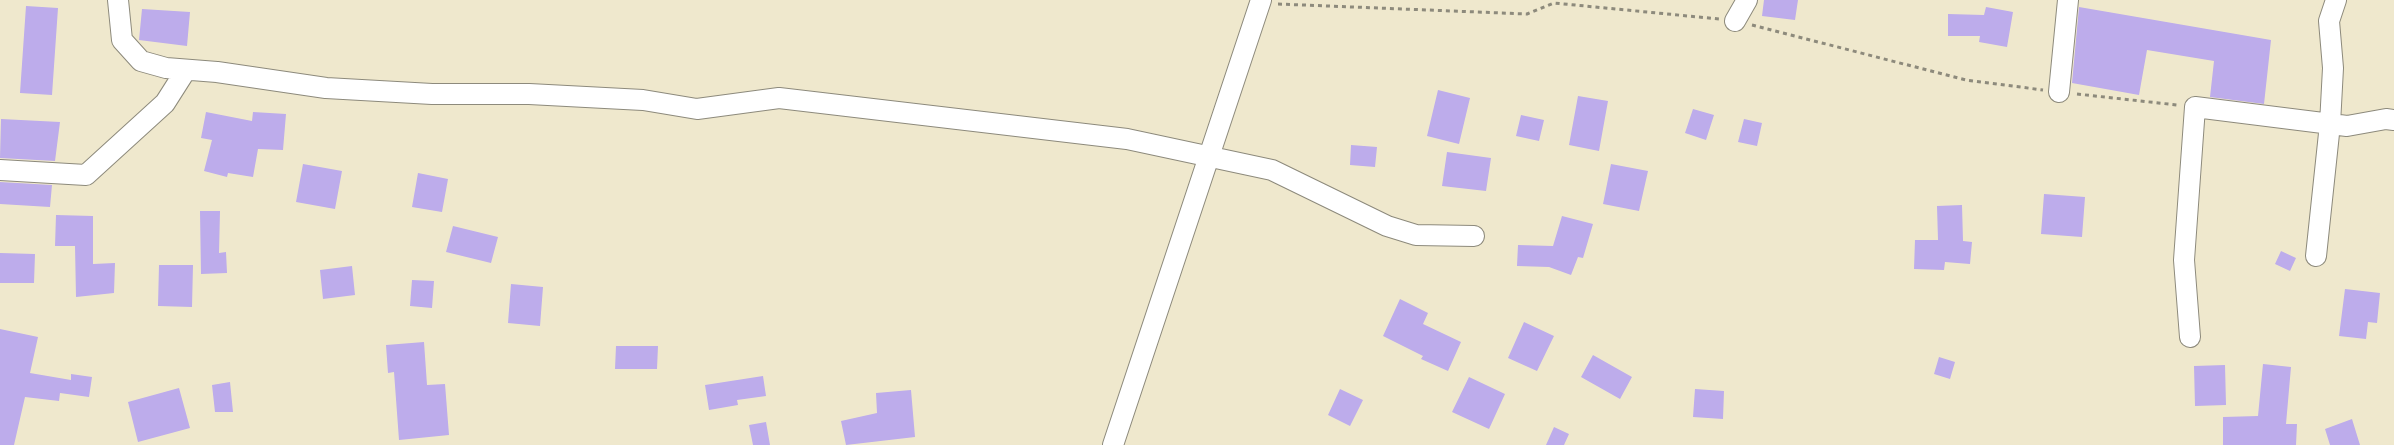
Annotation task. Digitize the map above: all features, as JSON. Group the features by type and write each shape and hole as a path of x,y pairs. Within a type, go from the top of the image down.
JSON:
{"street":[{"path":"118,0 122,40 141,61 166,68 217,72 326,88 432,94 530,94 643,100 697,109 779,98 1127,139 1272,170 1386,226 1416,234 1474,236"},
{"path":"1735,21 1747,0"},
{"path":"2059,92 2068,0"},
{"path":"2316,256 2330,124 2333,68 2329,21 2336,0"},
{"path":"1113,445 1261,2"},
{"path":"0,170 86,175 165,102 186,70"},
{"path":"2190,337 2184,260 2195,107 2348,126 2386,119 2394,120"}],"path":[{"path":"1261,2 1527,14 1554,3 1735,21 1966,80 2195,107"}],"building":[{"path":"1764,0 1798,0 1795,20 1762,16"},
{"path":"26,6 58,8 52,95 20,93"},
{"path":"1986,7 2013,12 2007,47 1979,42 1980,36 1948,36 1948,14 1984,15"},
{"path":"2079,7 2271,40 2264,104 2210,97 2214,61 2147,50 2139,95 2072,83"},
{"path":"142,9 190,12 187,46 139,40"},
{"path":"1438,90 1470,98 1459,144 1427,136"},
{"path":"1578,96 1608,101 1599,151 1569,145"},
{"path":"1693,109 1714,115 1706,140 1685,133"},
{"path":"206,112 252,121 253,112 286,114 283,150 258,149 253,177 228,173 227,177 204,171 212,140 201,138"},
{"path":"1521,115 1544,120 1539,141 1516,136"},
{"path":"1,119 60,122 55,161 0,158"},
{"path":"1744,119 1762,123 1757,146 1738,142"},
{"path":"1351,145 1377,147 1375,167 1350,165"},
{"path":"1447,152 1491,158 1486,191 1442,186"},
{"path":"303,164 342,171 335,209 296,202"},
{"path":"1611,164 1648,171 1639,211 1603,204"},
{"path":"418,173 448,179 442,212 412,207"},
{"path":"0,182 52,185 50,207 0,204"},
{"path":"2044,194 2085,197 2082,237 2041,234"},
{"path":"1962,205 1963,241 1972,242 1970,264 1945,262 1944,270 1914,269 1915,240 1938,240 1937,206"},
{"path":"200,211 220,211 219,253 226,252 227,273 201,274"},
{"path":"56,215 93,216 93,264 115,263 114,293 76,297 75,246 55,246"},
{"path":"1562,216 1593,224 1583,258 1578,257 1571,275 1549,267 1517,266 1518,245 1553,246"},
{"path":"453,226 498,237 491,263 446,252"},
{"path":"2281,251 2296,258 2290,271 2275,264"},
{"path":"0,253 35,254 34,283 0,283"},
{"path":"159,265 193,265 192,307 158,306"},
{"path":"352,266 355,295 323,299 320,270"},
{"path":"412,280 434,281 432,308 410,306"},
{"path":"511,284 543,287 540,326 508,323"},
{"path":"2345,289 2380,293 2377,323 2368,322 2366,339 2339,336"},
{"path":"1400,299 1428,313 1423,324 1461,342 1448,371 1421,359 1423,356 1383,336"},
{"path":"1524,322 1554,336 1537,371 1508,358"},
{"path":"0,329 38,337 30,373 71,380 71,374 92,377 89,397 60,393 59,401 25,397 14,445 0,445"},
{"path":"424,342 427,385 445,384 449,435 399,440 394,372 388,373 386,345"},
{"path":"616,346 658,346 657,369 615,369"},
{"path":"1593,355 1632,377 1620,399 1581,377"},
{"path":"1939,357 1955,362 1950,379 1934,374"},
{"path":"2263,364 2291,367 2286,424 2297,424 2296,445 2223,445 2223,417 2258,416"},
{"path":"2225,365 2226,405 2195,406 2194,366"},
{"path":"763,376 766,396 737,400 738,405 709,410 705,385"},
{"path":"1469,377 1505,394 1489,429 1452,412"},
{"path":"230,382 233,412 215,412 212,385"},
{"path":"179,388 190,428 138,442 128,402"},
{"path":"1340,389 1363,400 1350,426 1328,415"},
{"path":"1695,389 1724,391 1723,419 1693,417"},
{"path":"911,390 915,437 846,445 841,421 877,413 876,393"},
{"path":"2352,419 2360,445 2330,445 2325,429"},
{"path":"766,422 770,445 753,445 749,425"},
{"path":"1554,427 1569,434 1564,445 1546,445"}]}
